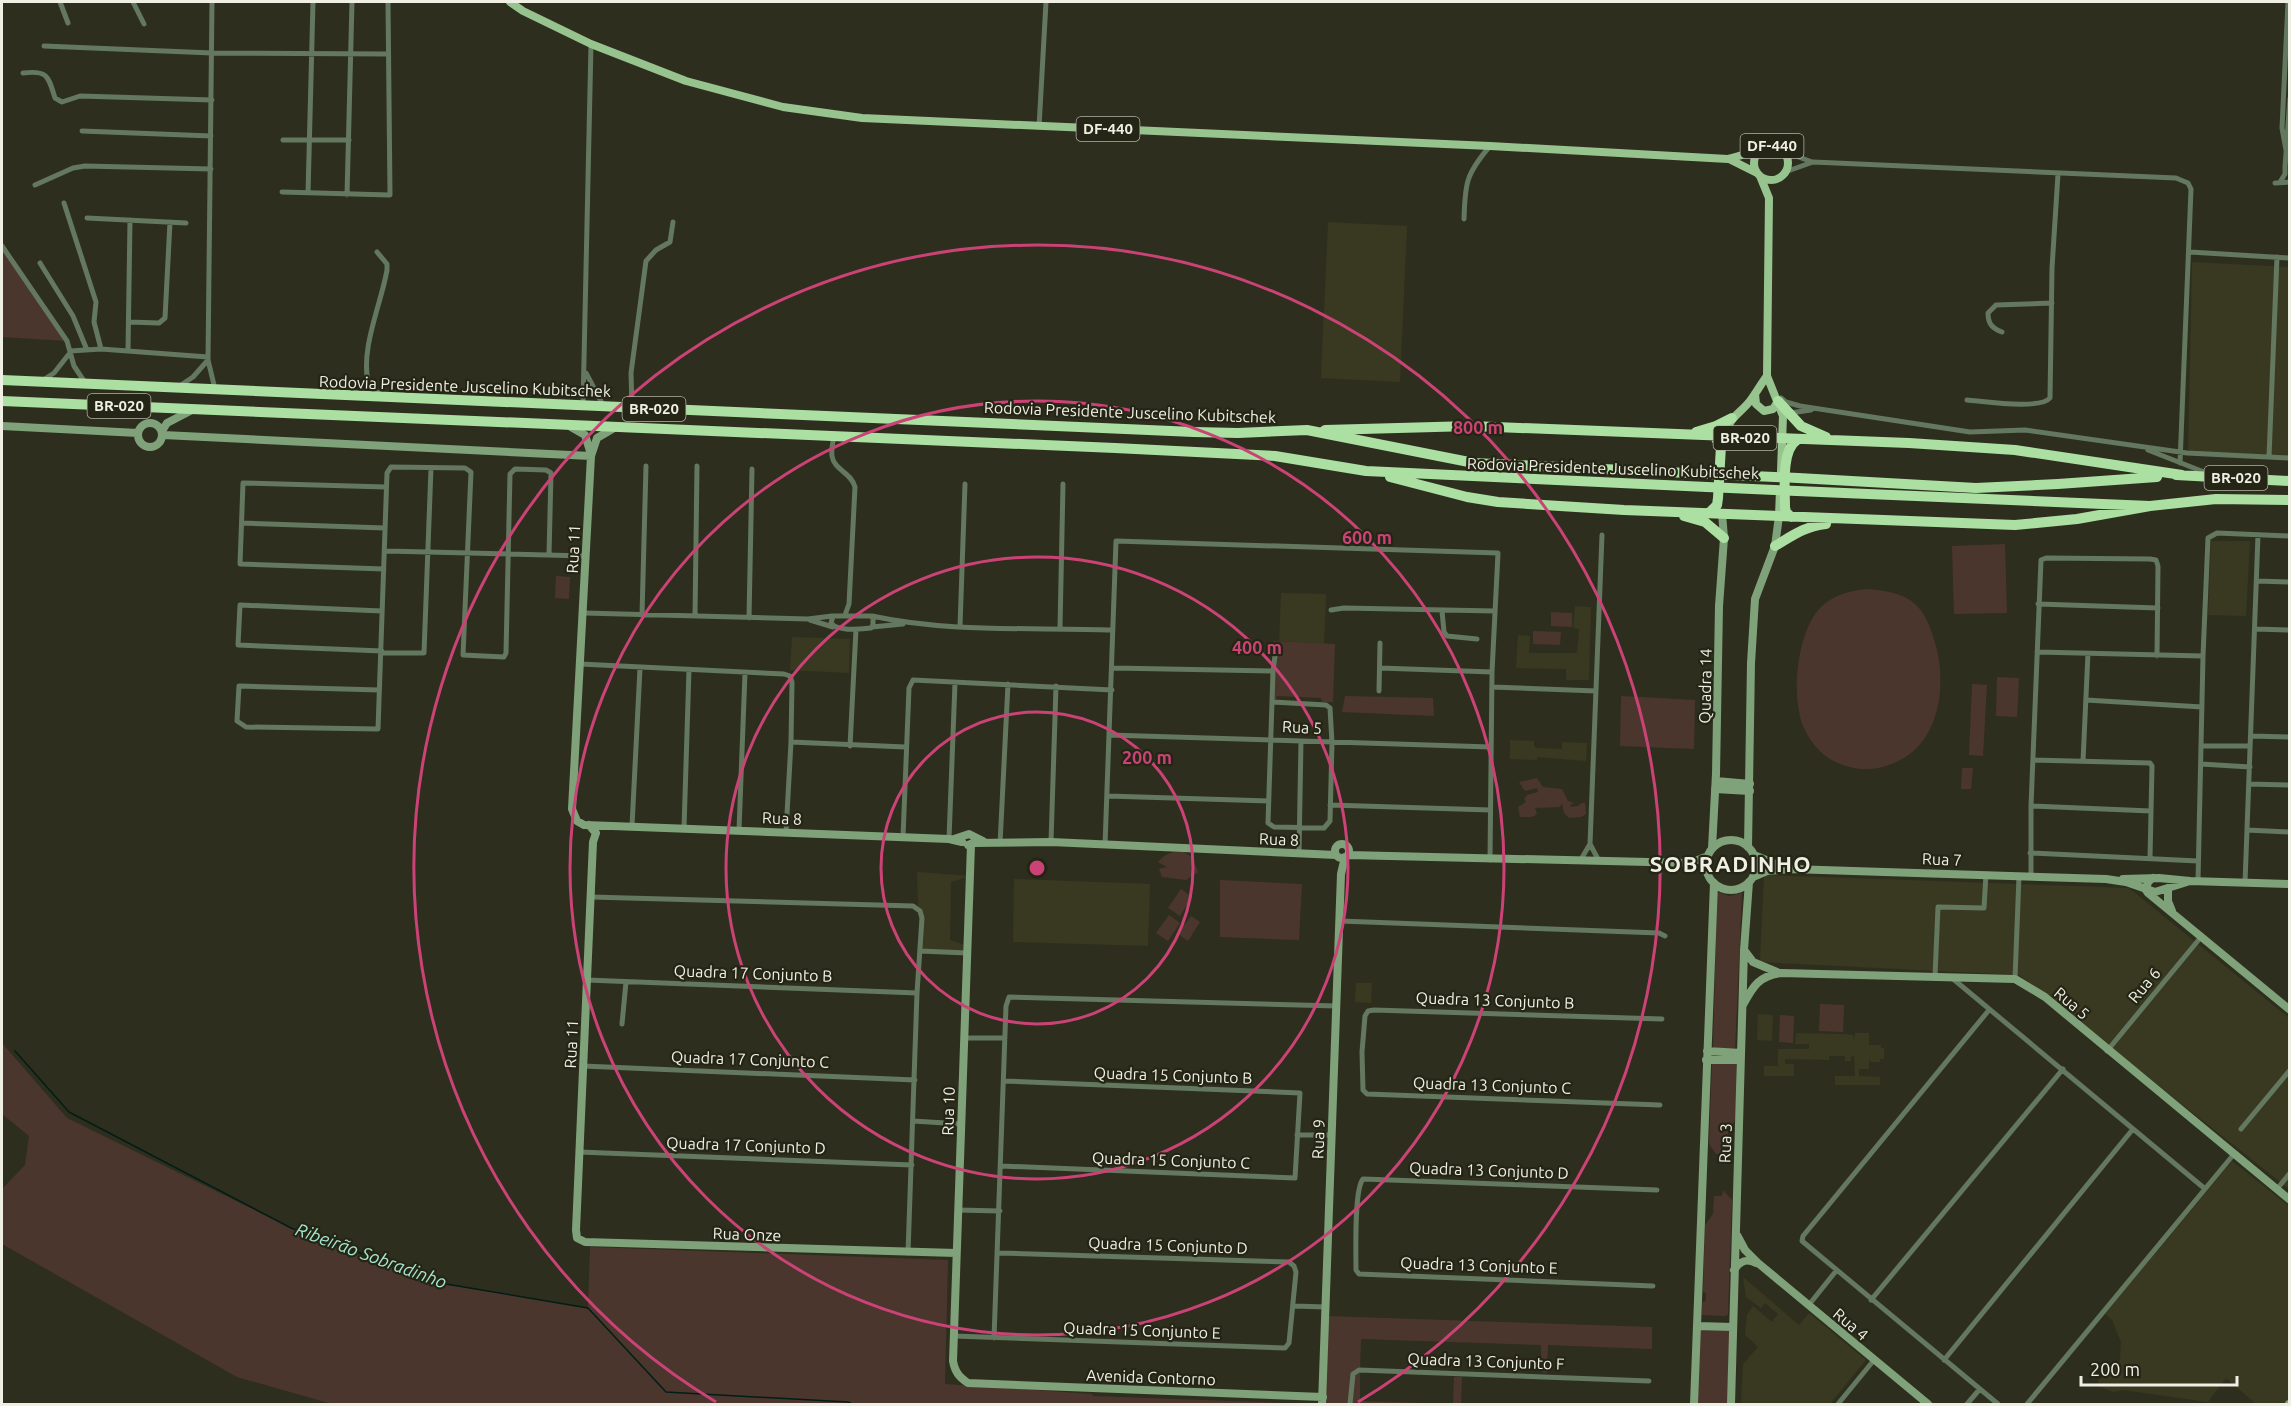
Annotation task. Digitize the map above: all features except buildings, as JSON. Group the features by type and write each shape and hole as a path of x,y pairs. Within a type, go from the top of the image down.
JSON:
{"highway":[{"name":"Rodovia Presidente Juscelino Kubitschek","path":"2,380 1238,433 1307,430 1474,463 1977,488 2182,475 2289,481"},
{"name":"Rodovia Presidente Juscelino Kubitschek","path":"2,401 193,410 273,411 615,428 818,434 863,438 1275,456 1366,471 1707,487 2150,506 2216,499 2289,500"},
{"path":"1779,401 1785,415 1809,431 1847,442"},
{"path":"818,434 834,432 839,428 839,423 830,416"},
{"path":"863,438 857,432 856,426 866,418"},
{"path":"1682,435 1716,426 1732,418"},
{"name":"BR-020","path":"1307,430 1471,426 1682,435 1724,439 1909,443 2015,450 2182,475"},
{"path":"1709,513 1718,503 1720,446 1724,439"},
{"path":"1791,517 1785,507 1786,465 1788,450 1797,440"},
{"name":"BR-020","path":"1366,471 1467,497 1498,502 1624,510 1982,525 2041,524 2150,506"},
{"path":"1624,510 1687,516 1705,522 1724,538"},
{"path":"1775,546 1798,531 1814,525 1875,521"}],"main road":[{"name":"DF-440","path":"510,2 523,11 591,44 686,81 783,107 862,118 1728,159 1771,146 1782,151 1787,162 1782,175 1769,180 1728,159"},
{"name":"DF-440","path":"1759,175 1754,161 1760,150"},
{"path":"1755,393 1756,404 1764,411 1773,409 1779,401 1767,376 1769,198 1759,175"},
{"path":"1769,198 1782,175"},
{"path":"1722,513 1724,439 1732,418 1748,403 1767,376"},
{"path":"133,407 141,411 145,424"},
{"path":"145,424 138,433 139,440 148,447 159,443 167,423 193,410"},
{"path":"1748,847 1751,663 1755,598 1775,546 1785,415"},
{"path":"145,424 157,424 162,433"},
{"path":"566,425 585,435 591,456"},
{"path":"2,426 138,433"},
{"path":"591,456 599,436 615,428"},
{"path":"162,433 591,456"},
{"name":"Rua 11","path":"585,1242 577,1238 576,1230 595,831 589,825 577,821 572,809 591,456"},
{"name":"Quadra 14","path":"1710,852 1715,785 1719,606 1724,538 1722,513"},
{"path":"1715,785 1750,788"},
{"path":"589,825 612,826"},
{"path":"593,842 612,826"},
{"name":"Rua 8","path":"612,826 950,839 1000,844 1051,842 1317,854 1342,853"},
{"path":"1342,853 1490,860 1690,863 1726,840 1734,840 1748,847 1754,855 1790,869"},
{"name":"Rua 10","path":"968,841 970,861 953,1361 960,1378 968,1383 979,1383"},
{"path":"1710,852 1706,869 1708,875 1714,883 1732,890 1738,889 1751,879 1755,870 1754,855"},
{"name":"Rua 9","path":"1322,1401 1342,853"},
{"path":"1690,863 1708,875"},
{"name":"Rua 7","path":"1751,879 1777,870 1790,869 2106,879 2156,878 2289,884"},
{"path":"2172,913 2168,888 2156,878 2148,882 2146,890 2172,913 2289,1010"},
{"name":"Rua 3","path":"1731,1404 1744,950 1751,879"},
{"name":"Rua 7","path":"2106,879 2126,882 2155,891 2194,881"},
{"name":"Rua 3","path":"1694,1404 1714,883"},
{"path":"1744,950 1753,962 1781,973"},
{"path":"1743,1005 1757,981 1763,977 1781,973"},
{"name":"Rua 5","path":"1781,973 2015,979 2044,997 2289,1200"},
{"path":"1707,1051 1741,1057"},
{"path":"1707,1060 1741,1057"},
{"name":"Rua 4","path":"1736,1233 1745,1250 1758,1263 1928,1404"},
{"name":"Rua Onze","path":"585,1242 956,1253"},
{"path":"1734,1270 1740,1262 1746,1260 1758,1263"},
{"path":"1697,1326 1733,1327"},
{"name":"Avenida Contorno","path":"979,1383 1322,1401"}],"street":[{"path":"60,2 68,23"},
{"path":"133,2 144,24"},
{"path":"212,2 212,169 208,358 215,390"},
{"path":"308,193 313,2"},
{"path":"347,195 352,2"},
{"path":"282,192 390,195 388,2"},
{"path":"1039,126 1046,2"},
{"path":"2286,150 2282,128 2288,2"},
{"path":"583,406 591,44"},
{"path":"44,46 213,53 388,54"},
{"path":"23,73 45,74 55,98 62,102 80,96 212,100"},
{"path":"2289,98 2285,174 2277,182 2289,182"},
{"path":"82,131 211,136"},
{"path":"283,140 349,140"},
{"path":"1464,219 1468,177 1475,164 1490,146"},
{"name":"DF-440","path":"1782,151 1813,162 2185,180 2191,189 2190,252"},
{"name":"DF-440","path":"1782,175 1813,162"},
{"path":"34,185 74,168 85,166 212,169"},
{"path":"1967,400 2033,404 2048,401 2051,394 2052,257 2058,174"},
{"path":"64,203 96,303 94,322 101,349"},
{"path":"87,218 186,223"},
{"path":"128,351 130,220"},
{"path":"129,322 159,324 165,318 170,222"},
{"path":"632,408 632,373 646,261 656,250 670,242 673,222"},
{"path":"2,246 67,341 76,372 87,384"},
{"path":"377,252 387,264 387,270 367,356 367,375 371,388 387,397"},
{"path":"2180,463 2190,252 2289,258"},
{"path":"2269,457 2277,257"},
{"path":"39,263 73,316 87,350"},
{"path":"2002,332 1995,329 1988,319 1988,313 1996,305 2052,303"},
{"path":"38,382 54,373 69,353 87,350 101,349 208,358"},
{"path":"177,388 193,377 208,358"},
{"path":"585,372 604,407"},
{"path":"1774,390 1786,402 1970,432 2025,430 2180,452 2289,458"},
{"path":"1785,415 1818,408"},
{"path":"834,435 832,457 838,466 853,479 855,487 849,604 845,615"},
{"path":"2140,447 2215,477"},
{"path":"379,690 239,686 237,718 239,724 246,727 375,731 379,728 388,470 394,466 465,468 471,475 463,655 504,657 507,653 510,474 515,468 546,470 552,474 549,555"},
{"path":"642,615 646,466"},
{"path":"695,616 697,466"},
{"path":"382,611 240,605 238,645 424,653 431,468"},
{"path":"749,618 752,469"},
{"path":"384,570 240,564 243,483 386,487"},
{"path":"960,626 965,484"},
{"path":"1060,628 1063,484"},
{"path":"242,524 385,528"},
{"path":"2194,881 2198,861 2208,542 2210,536 2217,533 2289,536"},
{"path":"1580,862 1590,847 1602,535"},
{"path":"2245,883 2258,535"},
{"path":"1105,845 1116,541 1498,554 1492,672 1490,860"},
{"path":"386,551 586,556"},
{"path":"2031,876 2031,806 2041,560 2057,558 2150,559 2156,561 2158,566 2157,656"},
{"path":"2256,581 2289,582"},
{"path":"849,604 855,616"},
{"path":"2038,604 2158,608"},
{"path":"1331,610 1344,608 1495,611"},
{"path":"1442,610 1446,636 1477,639"},
{"path":"584,613 808,620 845,615 960,626 1113,630"},
{"path":"832,616 833,627"},
{"path":"872,616 872,627"},
{"path":"808,620 856,632 872,627 911,623"},
{"path":"2255,628 2289,630"},
{"path":"850,746 856,632"},
{"path":"1379,691 1380,643"},
{"path":"2037,652 2203,656"},
{"path":"2083,761 2088,653"},
{"path":"1273,702 1329,706 1332,743 1330,821 1326,827 1274,827 1269,825 1273,671 1275,656"},
{"path":"580,664 787,674 792,682 786,832"},
{"path":"632,826 640,668"},
{"path":"1113,668 1273,671"},
{"path":"1380,668 1492,672"},
{"path":"684,828 690,670"},
{"path":"738,830 745,672"},
{"path":"903,837 905,747 909,685 913,681 1112,690"},
{"path":"950,839 955,683"},
{"path":"1000,844 1008,684"},
{"path":"1051,842 1056,686"},
{"path":"1492,687 1596,692"},
{"path":"2086,700 2202,706"},
{"name":"Rua 5","path":"1109,735 1491,747"},
{"path":"2251,736 2289,737"},
{"path":"1299,853 1301,741"},
{"path":"791,742 905,747"},
{"path":"2201,746 2250,747"},
{"path":"2033,760 2150,763 2152,766 2150,858"},
{"path":"2201,764 2250,767"},
{"path":"2249,784 2289,785"},
{"path":"1108,796 1269,801"},
{"path":"1330,805 1490,810"},
{"path":"2031,806 2151,811"},
{"path":"2247,830 2289,832"},
{"path":"1590,847 1599,862"},
{"path":"2030,853 2198,861"},
{"path":"1935,976 1938,907 1984,908 1986,874"},
{"path":"2015,979 2019,876"},
{"path":"591,897 913,906 921,913 908,1253"},
{"path":"1340,921 1659,933 1665,936"},
{"name":"Rua 6","path":"2107,1051 2201,937"},
{"path":"920,951 967,953"},
{"path":"1950,976 2204,1188"},
{"name":"Quadra 17 Conjunto B","path":"587,980 917,993"},
{"path":"622,1024 626,982"},
{"path":"994,1338 999,1253 1006,1006 1011,995 1336,1006"},
{"name":"Quadra 13 Conjunto B","path":"1362,1052 1365,1016 1368,1011 1374,1010 1662,1019"},
{"path":"1989,1010 1803,1236 1803,1244 1998,1404"},
{"path":"964,1038 1005,1038"},
{"name":"Quadra 13 Conjunto C","path":"1362,1052 1363,1090 1367,1094 1660,1105"},
{"name":"Quadra 17 Conjunto C","path":"583,1066 915,1080"},
{"path":"1870,1300 2063,1069"},
{"path":"2241,1129 2289,1071"},
{"name":"Quadra 15 Conjunto B","path":"1005,1082 1300,1094 1298,1135"},
{"path":"913,1121 961,1124"},
{"path":"1944,1360 2133,1129"},
{"path":"1298,1135 1332,1135"},
{"name":"Quadra 15 Conjunto C","path":"1001,1166 1295,1179 1298,1135"},
{"name":"Quadra 17 Conjunto D","path":"579,1152 912,1165"},
{"path":"2027,1404 2234,1154"},
{"path":"2277,1189 2289,1173"},
{"name":"Quadra 13 Conjunto D","path":"1357,1220 1359,1185 1363,1179 1657,1190"},
{"path":"958,1210 1000,1211"},
{"name":"Quadra 13 Conjunto E","path":"1357,1220 1356,1270 1359,1274 1653,1286"},
{"name":"Quadra 15 Conjunto D","path":"999,1253 1288,1262 1294,1266 1296,1272 1294,1306"},
{"path":"1808,1306 1836,1271"},
{"path":"1294,1306 1326,1307"},
{"name":"Quadra 15 Conjunto E","path":"954,1336 1285,1348 1290,1343 1294,1306"},
{"path":"1838,1404 1874,1360"},
{"name":"Quadra 13 Conjunto F","path":"1350,1404 1352,1379 1354,1372 1359,1370 1649,1381"},
{"path":"1967,1404 1979,1390"},
{"path":"1843,1399 1850,1404"}],"shaded area":[{"path":"1328,222 1407,226 1400,382 1321,378"},
{"path":"2,249 68,341 2,337"},
{"path":"2192,262 2289,267 2289,459 2188,455"},
{"path":"2211,541 2250,541 2246,616 2208,615"},
{"path":"2005,544 2007,613 1954,614 1952,546"},
{"path":"556,576 570,577 569,599 555,598"},
{"path":"1866,589 1900,595 1916,604 1930,627 1936,646 1940,679 1936,714 1921,743 1909,755 1894,763 1867,769 1842,765 1822,753 1804,728 1797,699 1801,648 1813,618 1831,599 1848,592"},
{"path":"1281,593 1326,594 1324,644 1279,641"},
{"path":"1575,606 1591,607 1589,680 1566,680 1566,669 1516,668 1518,635 1530,636 1529,653 1577,653 1579,629 1573,628"},
{"path":"1551,612 1572,613 1572,627 1551,626"},
{"path":"1533,631 1561,632 1560,645 1533,644"},
{"path":"792,637 850,639 849,673 790,670"},
{"path":"1273,641 1335,644 1333,702 1322,702 1321,698 1277,696 1276,700 1271,699"},
{"path":"1997,677 2019,678 2017,717 1996,716"},
{"path":"1972,684 1987,685 1983,756 1969,755"},
{"path":"1345,696 1433,698 1434,716 1342,712"},
{"path":"1621,696 1695,700 1694,749 1620,746"},
{"path":"1510,740 1534,741 1534,746 1537,748 1562,749 1562,742 1587,743 1586,761 1537,757 1537,760 1510,759"},
{"path":"1962,768 1973,768 1971,789 1961,789"},
{"path":"1537,778 1543,787 1562,789 1568,801 1574,803 1570,805 1571,807 1585,803 1586,814 1569,818 1564,813 1562,803 1560,807 1535,808 1537,814 1532,817 1520,817 1518,807 1526,802 1524,799 1527,795 1538,792 1537,788 1525,791 1519,782"},
{"path":"1182,851 1192,857 1198,872 1186,880 1162,877 1159,869 1167,867 1158,862 1168,854"},
{"path":"917,872 970,876 951,882 950,940 967,946 967,953 920,951"},
{"path":"1764,875 2129,888 2289,1018 2289,1189 2019,975 1760,962"},
{"path":"1014,879 1150,884 1148,946 1013,942"},
{"path":"1220,880 1302,884 1299,940 1220,937"},
{"path":"1181,889 1192,897 1180,916 1168,908"},
{"path":"1717,892 1729,896 1742,893 1735,1050 1713,1049"},
{"path":"1169,915 1180,923 1168,941 1156,933"},
{"path":"1191,916 1200,922 1188,941 1178,934"},
{"path":"1356,983 1372,983 1371,1003 1355,1002"},
{"path":"1820,1004 1844,1005 1843,1032 1819,1031"},
{"path":"1758,1014 1773,1015 1772,1041 1757,1040"},
{"path":"1780,1015 1794,1016 1793,1043 1779,1042"},
{"path":"1796,1033 1853,1035 1854,1041 1855,1033 1869,1033 1869,1045 1881,1045 1881,1048 1884,1048 1884,1059 1880,1059 1880,1062 1870,1062 1869,1059 1869,1069 1859,1069 1859,1076 1880,1077 1880,1085 1835,1085 1835,1076 1855,1076 1854,1056 1851,1057 1851,1061 1845,1061 1845,1056 1829,1056 1829,1060 1785,1059 1785,1064 1794,1064 1794,1076 1764,1076 1764,1066 1778,1066 1778,1049 1809,1049 1809,1044 1795,1044"},
{"path":"2,1043 67,1118 291,1228 387,1266 446,1284 588,1308 590,1247 948,1260 945,1384 1092,1394 1093,1396 1313,1404 332,1404 237,1377 2,1244 2,1189 25,1165 29,1136 2,1114"},
{"path":"1712,1063 1736,1064 1737,1115 1727,1136 1723,1154 1716,1154 1709,1144"},
{"path":"2232,1161 2289,1206 2290,1399 2285,1404 2256,1404 2226,1378 2208,1402 2123,1390 2113,1392 2098,1386 2098,1380 2114,1368 2120,1360 2121,1342 2112,1320 2105,1314"},
{"path":"1723,1190 1732,1200 1728,1314 1726,1316 1702,1315 1702,1302 1706,1301 1706,1293 1703,1292 1705,1225 1713,1214 1714,1196 1722,1196"},
{"path":"1743,1277 1799,1325 1809,1313 1866,1360 1830,1404 1741,1404 1743,1364 1758,1347 1745,1335 1747,1315 1753,1306 1772,1322 1778,1314 1765,1303 1761,1308 1746,1297"},
{"path":"1325,1316 1652,1327 1652,1349 1548,1345 1547,1373 1541,1372 1541,1345 1361,1339 1360,1370 1355,1373 1360,1373 1360,1401 1453,1404 1322,1404"},
{"path":"1697,1326 1733,1327 1731,1404 1694,1404"},
{"path":"1454,1377 1462,1377 1461,1404 1453,1404"}],"waterway":[{"name":"Ribeirão Sobradinho","path":"15,1051 69,1112 291,1228 446,1284 588,1308 666,1392 852,1404"}],"district":[{"name":"SOBRADINHO","path":"1731,864"}]}
